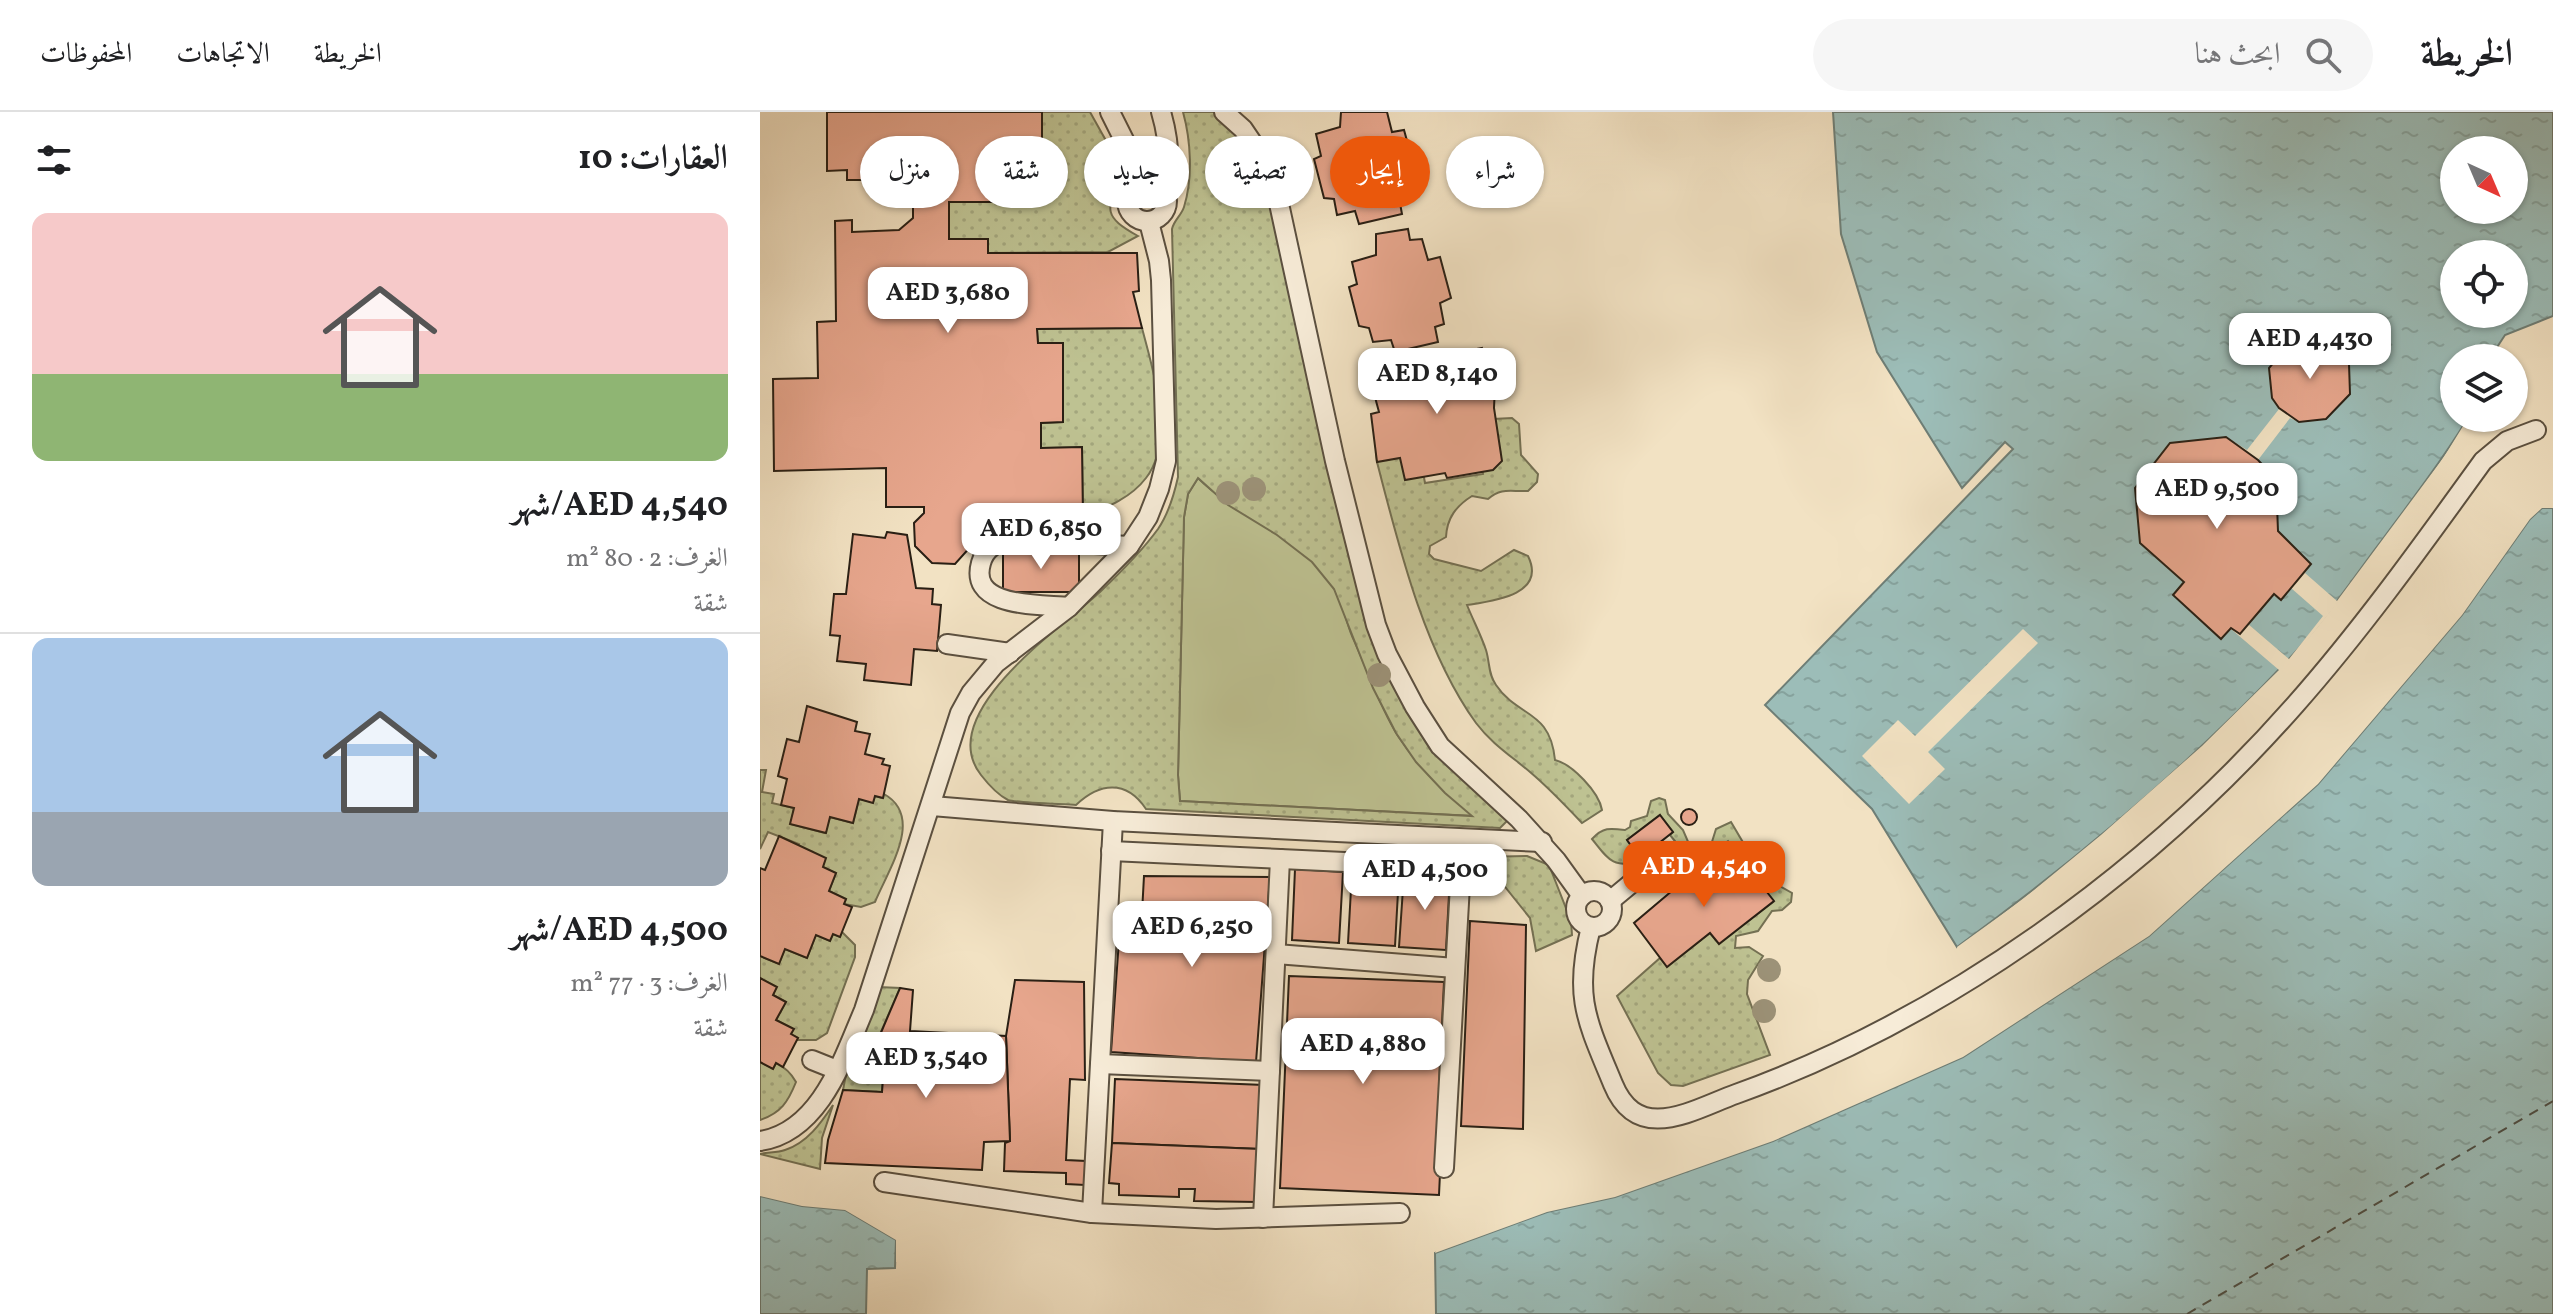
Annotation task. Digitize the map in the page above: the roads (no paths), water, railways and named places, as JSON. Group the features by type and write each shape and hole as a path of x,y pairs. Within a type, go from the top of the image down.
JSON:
{"lane":[{"path":"1110,112 1122,136"},
{"path":"1161,112 1166,136"},
{"path":"1224,112 1245,120 1280,208 1338,476 1376,625 1387,654 1440,746 1542,842 1582,896"},
{"path":"1129,208 1132,215 1143,222 1155,220 1166,208"},
{"path":"760,1141 773,1139 795,1128 813,1110 837,1070 864,1010 960,713 982,678 1069,607 1129,546 1148,517 1166,461 1161,280 1149,222"},
{"path":"1591,927 1583,972 1582,996 1586,1019 1617,1094 1637,1115 1658,1120 1669,1118 1750,1089 1871,1034 1930,1002 2027,941 2120,872 2199,804 2274,729 2334,659 2483,461 2507,441 2536,430"},
{"path":"1069,607 1003,601 992,595 984,586 980,574 981,561 987,550 1009,539 1129,546"},
{"path":"947,644 1010,653"},
{"path":"932,806 1113,821 1542,842"},
{"path":"1092,1213 1113,821"},
{"path":"1111,851 1473,868"},
{"path":"1263,1218 1280,859"},
{"path":"1610,901 1645,872"},
{"path":"1444,1168 1460,885"},
{"path":"1597,892 1610,901 1610,918 1601,926 1591,927 1580,920 1576,911 1582,896 1597,892"},
{"path":"871,928 889,935"},
{"path":"1276,954 1455,968"},
{"path":"812,1060 837,1070"},
{"path":"1100,1064 1270,1071"},
{"path":"884,1182 1092,1213 1216,1219 1400,1213"}],"water":[{"path":"1833,112 2553,112 2553,316 2528,326 2528,240 2440,240 2440,328 2523,328 2505,335 2499,344 2440,344 2440,432 2459,432 2446,453 2310,635 2249,700 2128,812 1957,947 1872,809 1765,705 2013,449 2005,442 1962,488 1877,352 1841,234"},
{"path":"2542,508 2553,508 2553,1314 1436,1314 1435,1253 1547,1212 1615,1197 1773,1141 1963,1057 2149,936 2318,784 2462,615 2530,519"},
{"path":"760,1196 802,1206 845,1210 896,1240 895,1268 867,1269 866,1314 760,1314"}]}
